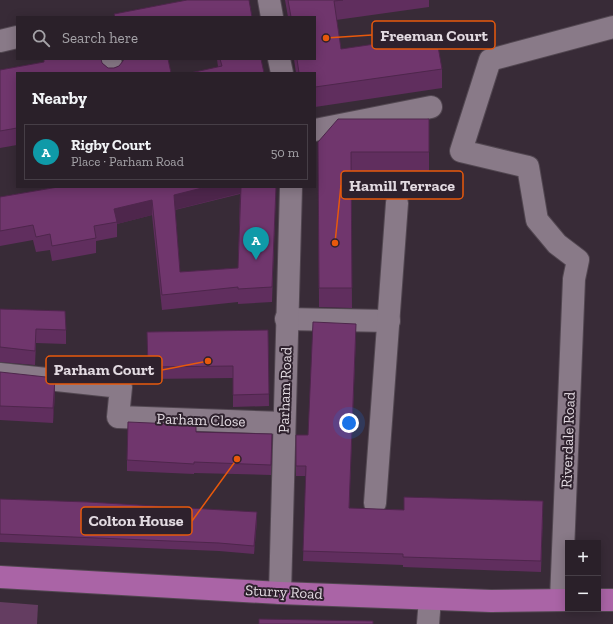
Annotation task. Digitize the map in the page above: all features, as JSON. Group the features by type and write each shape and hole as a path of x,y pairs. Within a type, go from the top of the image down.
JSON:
{"highway":[{"name":"Sturry Road","path":"0,577 280,593 496,601 565,600"},
{"path":"601,600 613,600"}],"street":[{"path":"269,0 272,16"},
{"name":"Riverdale Road","path":"566,576 574,279 578,260 557,244 536,220 528,167 461,151 490,60 613,27"},
{"path":"0,41 16,37"},
{"path":"110,60 112,72"},
{"path":"279,60 282,72"},
{"path":"316,130 431,107"},
{"name":"Parham Road","path":"280,593 286,319 291,188"},
{"path":"375,503 397,203"},
{"path":"286,319 389,321"},
{"name":"Parham Close","path":"0,374 121,387 118,416 284,423"},
{"path":"428,624 430,599"}],"shaded area":[{"path":"0,602 38,605 37,624 0,624"}],"building":[{"path":"187,0 249,0 252,16 115,16 114,14"},
{"path":"288,0 343,0 334,1 341,49 436,35 442,69 316,87 316,72 299,72 297,60 316,60 316,16 291,16"},
{"path":"44,60 101,60 102,63 108,68 114,68 119,66 124,60 168,60 171,72 16,72 16,128 0,131 0,70 44,62"},
{"path":"220,60 261,60 264,72 195,72 222,66"},
{"path":"338,119 429,119 429,152 351,152 352,288 319,288 318,142"},
{"path":"52,188 202,188 174,195 180,272 238,268 241,188 276,188 272,287 238,289 238,287 162,295 152,200 114,209 117,222 94,226 96,238 52,246 50,234 36,237 33,225 0,231 0,197"},
{"path":"0,309 65,311 66,330 36,329 35,351 0,347"},
{"path":"313,322 356,324 349,508 404,510 404,497 543,501 541,561 403,557 403,554 303,551 306,466 296,466 296,435 308,435"},
{"path":"268,330 269,394 233,395 233,366 148,367 147,332"},
{"path":"0,372 55,378 53,408 0,406"},
{"path":"128,422 196,425 196,432 272,434 271,465 194,462 194,464 127,460"},
{"path":"0,499 88,502 257,512 254,546 219,543 0,534"},
{"path":"259,619 373,621 373,624 259,624"}],"place":[{"name":"Freeman Court","path":"326,38"},
{"name":"Hamill Terrace","path":"335,243"},
{"name":"Rigby Court","path":"256,260"},
{"name":"Parham Court","path":"208,361"},
{"name":"Colton House","path":"237,459"}]}
